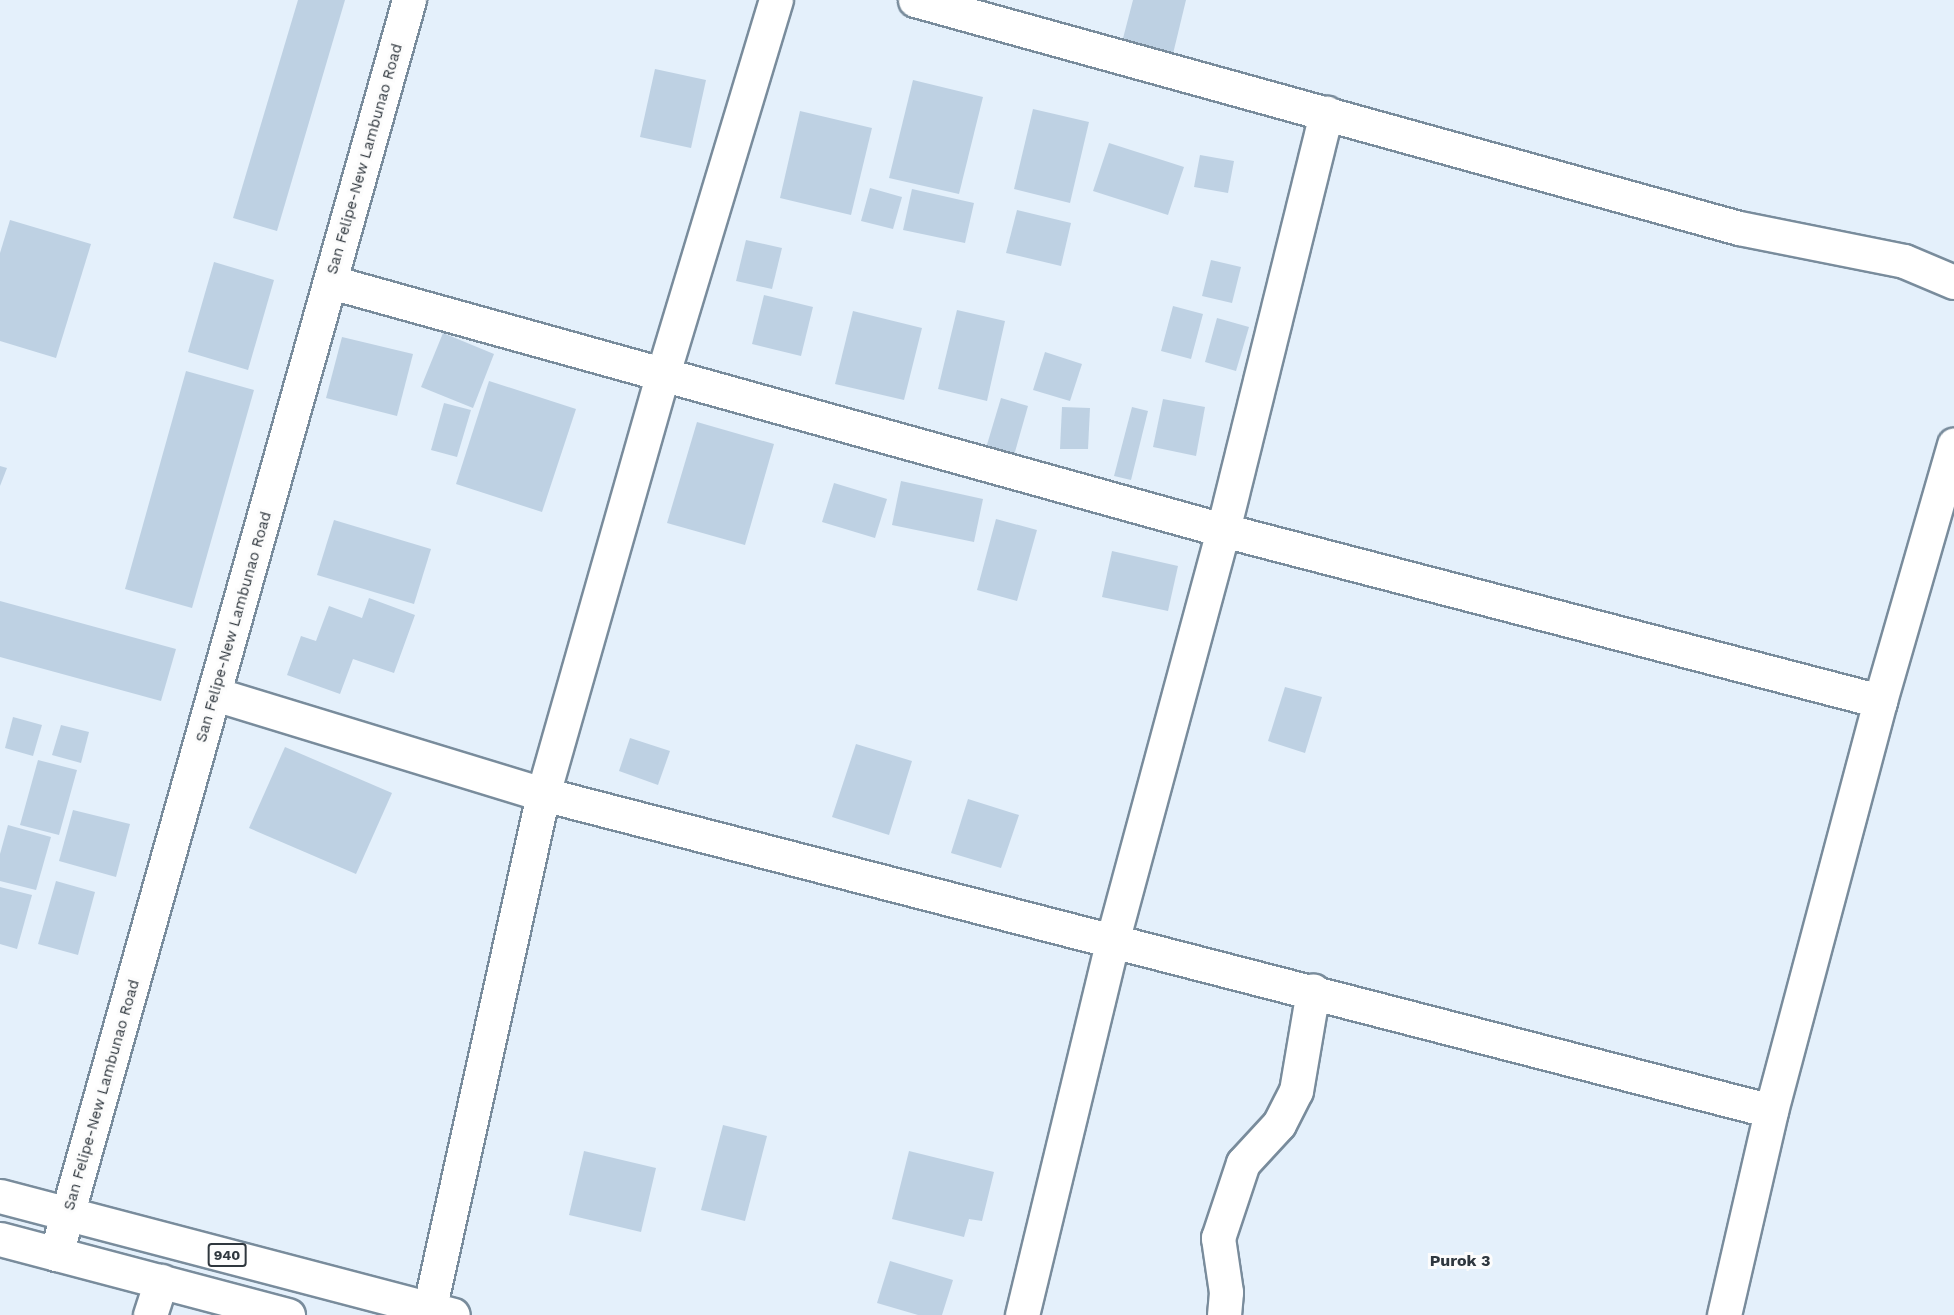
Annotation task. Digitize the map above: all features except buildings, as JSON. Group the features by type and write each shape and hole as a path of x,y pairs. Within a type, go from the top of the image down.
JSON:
{"main road":[{"name":"San Felipe-New Lambunao Road","path":"56,1254 410,0"},
{"path":"437,1313 543,794 662,377 776,0"},
{"path":"915,0 1738,228 1904,261 1954,282"},
{"path":"1022,1315 1113,938 1223,530 1326,113"},
{"path":"331,282 662,377 1223,530 1880,701"},
{"path":"1724,1315 1771,1111 1880,701 1954,444"},
{"path":"215,694 543,794 1113,938 1771,1111"},
{"path":"1224,1315 1226,1292 1218,1238 1221,1227 1243,1162 1280,1124 1296,1091 1313,990"},
{"name":"940","path":"0,1196 437,1313"},
{"path":"0,1239 288,1315"},
{"path":"150,1315 161,1281"}],"district":[{"name":"Purok 3","path":"1460,1261"}]}
